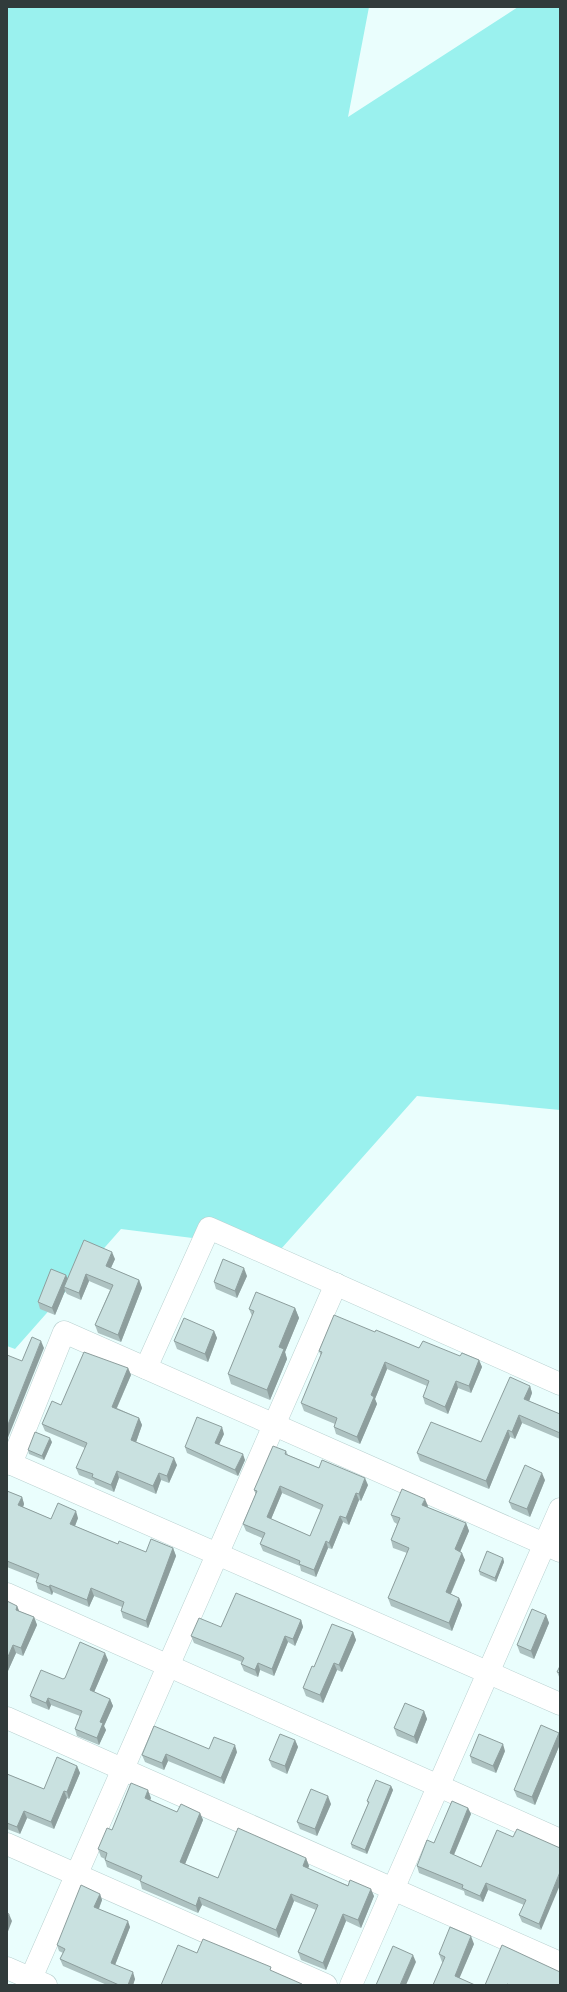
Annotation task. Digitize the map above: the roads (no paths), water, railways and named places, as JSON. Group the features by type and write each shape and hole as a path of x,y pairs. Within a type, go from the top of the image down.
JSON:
{"street":[{"path":"146,1368 209,1228 560,1384"},
{"path":"7,1968 35,1983 76,1875 336,1284"},
{"path":"552,1547 64,1332 9,1463 560,1704"},
{"path":"351,1985 488,1673 552,1547 560,1509"},
{"path":"7,1594 560,1840"},
{"path":"7,1718 560,1962"},
{"path":"7,1844 326,1985"}]}
